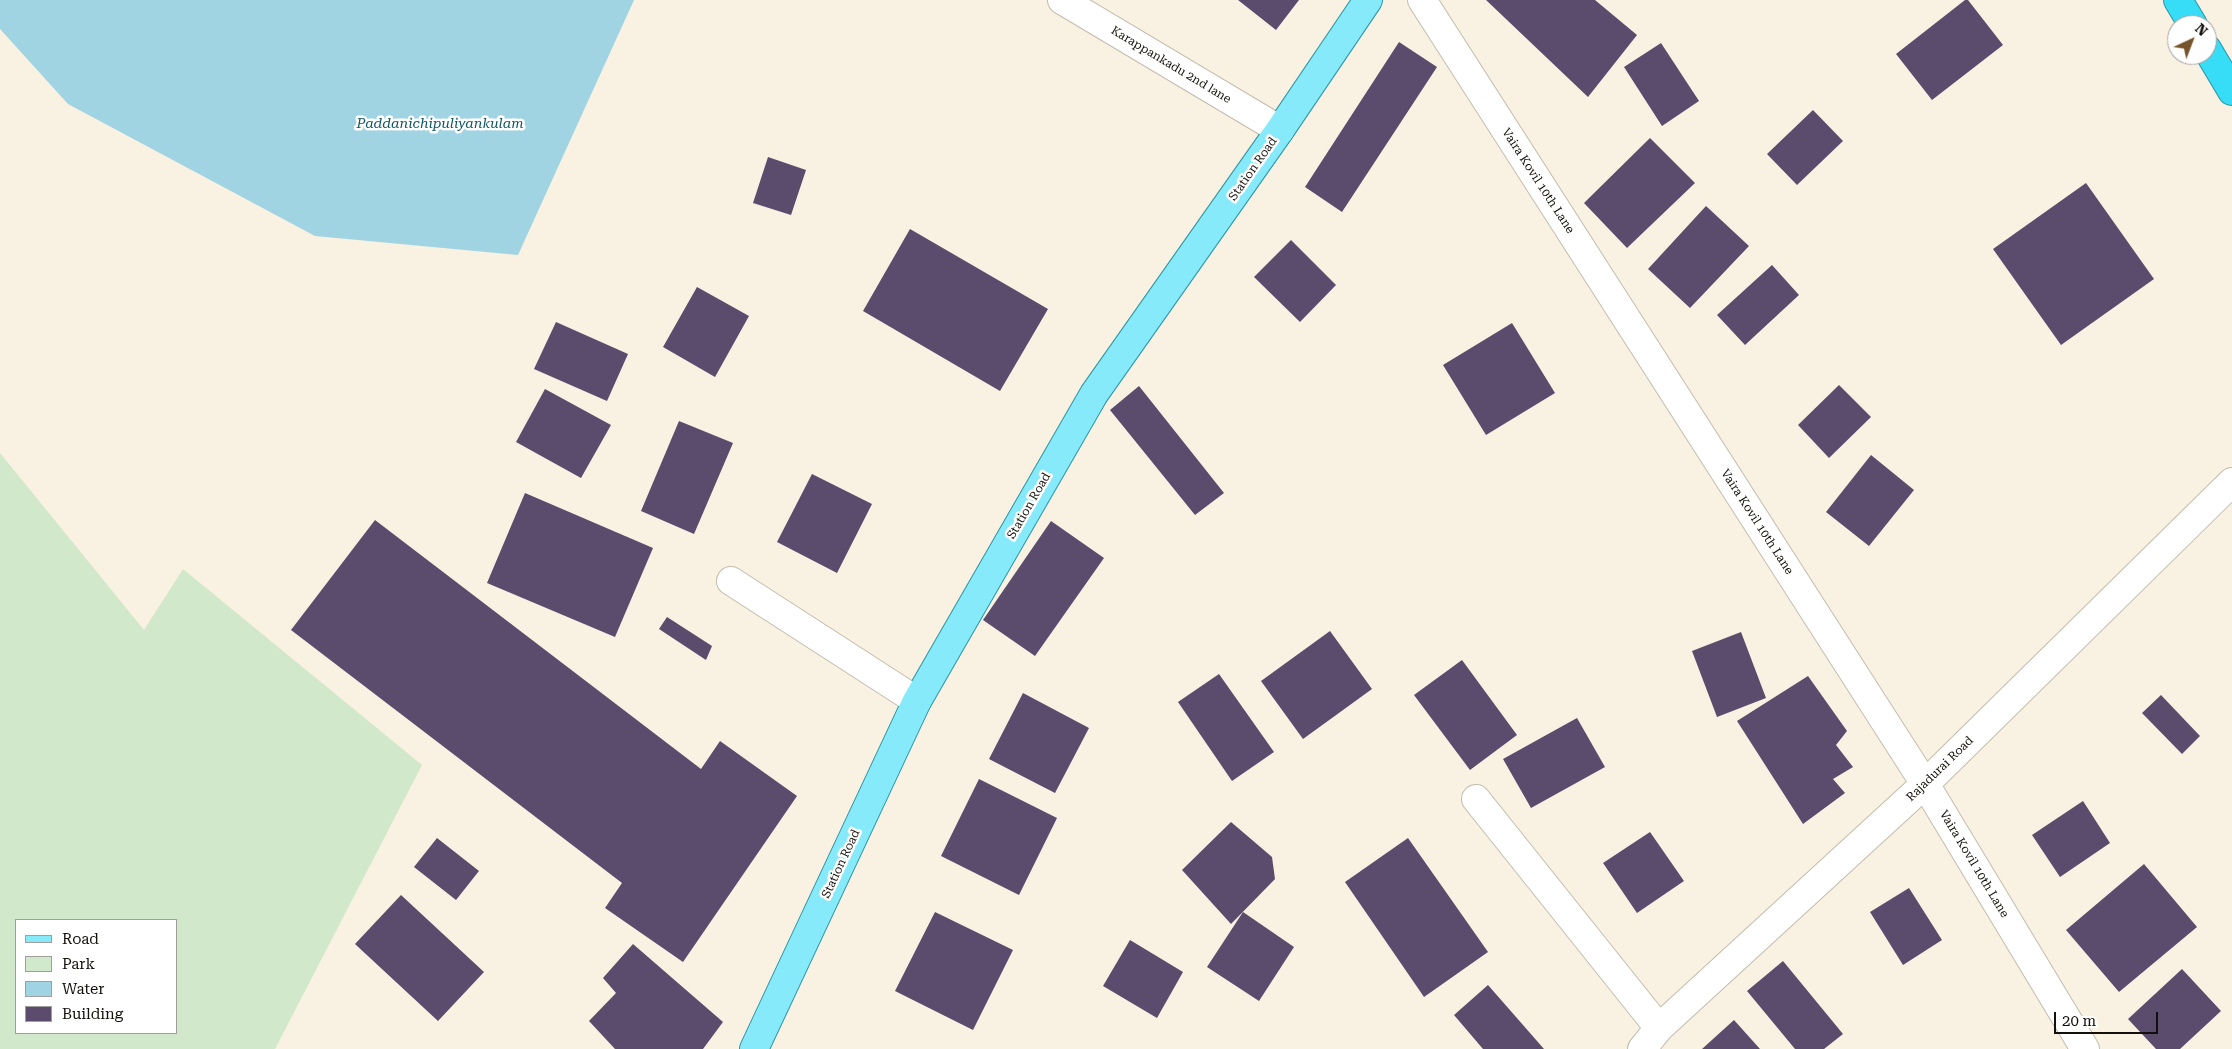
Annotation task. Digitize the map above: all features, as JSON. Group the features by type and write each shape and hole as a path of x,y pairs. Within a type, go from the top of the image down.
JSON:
{"highway":[{"path":"2178,0 2186,15"},
{"path":"2217,65 2232,91"}],"main road":[{"name":"Station Road","path":"754,1049 917,701 1094,394 1280,130 1368,0"}],"street":[{"name":"Karappankadu 2nd lane","path":"1062,0 1280,130"},
{"name":"Vaira Kovil 10th Lane","path":"1422,0 1925,784 2085,1049"},
{"name":"Rajadurai Road","path":"1642,1049 1659,1028 1925,784 2232,482"},
{"path":"731,581 917,701"},
{"path":"1476,800 1659,1028"}],"green space":[{"path":"0,453 144,630 183,569 422,765 275,1049 0,1049"}],"water":[{"name":"Paddanichipuliyankulam","path":"0,0 634,0 518,255 315,236 68,104 0,29"}],"building":[{"path":"1238,0 1299,0 1276,30"},
{"path":"1486,0 1595,0 1637,35 1588,97"},
{"path":"1965,0 1968,0 2003,45 1932,100 1896,54"},
{"path":"1399,42 1437,67 1342,212 1305,187"},
{"path":"1661,43 1699,101 1662,126 1624,67"},
{"path":"1813,110 1843,141 1797,185 1767,154"},
{"path":"1650,138 1695,183 1627,248 1584,203"},
{"path":"768,157 806,170 791,215 753,203"},
{"path":"2086,183 2154,279 2061,345 1993,249"},
{"path":"1706,206 1749,246 1690,308 1648,269"},
{"path":"910,229 1048,309 1000,391 863,311"},
{"path":"1291,240 1336,285 1300,322 1254,277"},
{"path":"1772,265 1799,295 1745,345 1717,315"},
{"path":"697,287 749,316 715,377 663,347"},
{"path":"556,322 628,354 607,401 534,369"},
{"path":"1512,323 1555,393 1486,435 1443,365"},
{"path":"1839,385 1871,417 1829,458 1798,425"},
{"path":"1139,386 1224,493 1195,515 1110,410"},
{"path":"545,389 611,425 581,478 516,442"},
{"path":"679,421 733,443 694,534 641,511"},
{"path":"1871,455 1914,490 1869,546 1826,512"},
{"path":"812,474 872,504 837,573 777,542"},
{"path":"525,493 653,548 615,637 487,583"},
{"path":"375,520 701,769 720,741 797,796 683,962 605,908 622,883 291,630"},
{"path":"1051,521 1104,558 1035,656 983,620"},
{"path":"667,617 712,646 706,660 659,629"},
{"path":"1330,631 1372,689 1303,739 1261,681"},
{"path":"1741,632 1766,698 1717,717 1692,651"},
{"path":"1462,660 1517,735 1470,770 1414,695"},
{"path":"1219,674 1274,752 1232,781 1178,702"},
{"path":"1808,676 1847,731 1836,745 1853,767 1833,779 1845,793 1803,824 1737,721"},
{"path":"1023,693 1089,728 1055,793 989,759"},
{"path":"2161,695 2200,736 2182,754 2142,713"},
{"path":"1577,718 1605,767 1531,808 1503,759"},
{"path":"979,779 1057,818 1019,895 941,856"},
{"path":"2083,801 2110,843 2060,877 2032,835"},
{"path":"1231,822 1272,857 1275,879 1231,924 1182,870"},
{"path":"1650,832 1684,881 1637,913 1603,863"},
{"path":"437,838 479,871 456,900 414,867"},
{"path":"1408,838 1488,952 1424,997 1345,882"},
{"path":"2144,864 2197,927 2119,992 2066,930"},
{"path":"1909,888 1942,940 1903,965 1870,912"},
{"path":"401,895 484,972 438,1021 355,944"},
{"path":"935,912 1013,950 973,1030 895,991"},
{"path":"1243,912 1294,947 1259,1001 1207,967"},
{"path":"1130,940 1183,972 1157,1018 1103,986"},
{"path":"633,944 723,1022 703,1049 615,1049 589,1021 616,993 603,978"},
{"path":"1783,961 1843,1034 1824,1049 1795,1049 1747,991"},
{"path":"2182,969 2221,1011 2180,1049 2156,1049 2128,1019"},
{"path":"1488,985 1544,1049 1483,1049 1454,1015"},
{"path":"1734,1020 1760,1049 1702,1049"}]}
